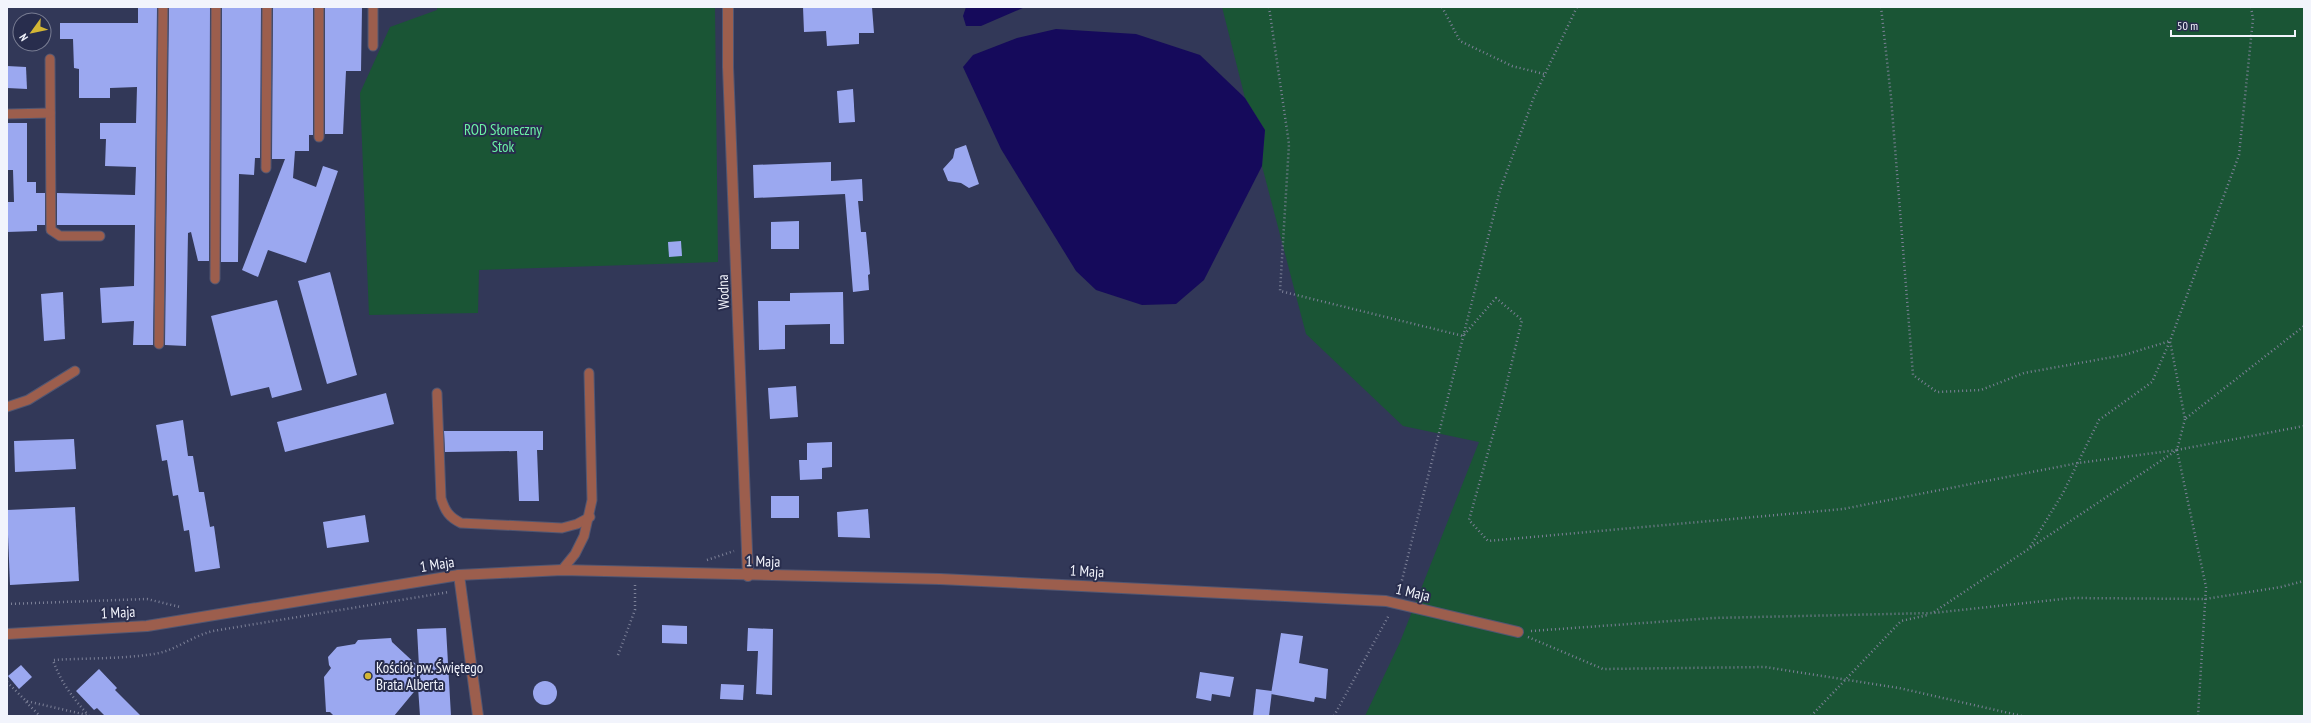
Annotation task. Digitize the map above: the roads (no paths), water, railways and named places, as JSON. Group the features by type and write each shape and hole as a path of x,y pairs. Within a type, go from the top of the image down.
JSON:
{"street":[{"name":"Wodna","path":"728,7 728,67 748,576"},
{"name":"1 Maja","path":"7,634 147,626 459,575 562,570 748,576 940,579 1386,601 1518,632"},
{"path":"459,575 478,716"}],"lane":[{"path":"159,344 163,7"},
{"path":"215,279 216,7"},
{"path":"266,168 267,7"},
{"path":"318,137 319,7"},
{"path":"372,46 373,7"},
{"path":"50,59 51,230 60,236 100,236"},
{"path":"7,114 50,113"},
{"path":"7,407 28,400 75,371"},
{"path":"562,570 575,554 584,536 590,517 592,500 589,373"},
{"path":"437,393 441,498 444,510 452,518 461,523 562,528 577,524 590,517"}],"place":[{"name":"Kościół pw. Świętego Brata Alberta","path":"368,676"}],"park label":[{"name":"ROD Słoneczny Stok","path":"503,138"}]}
